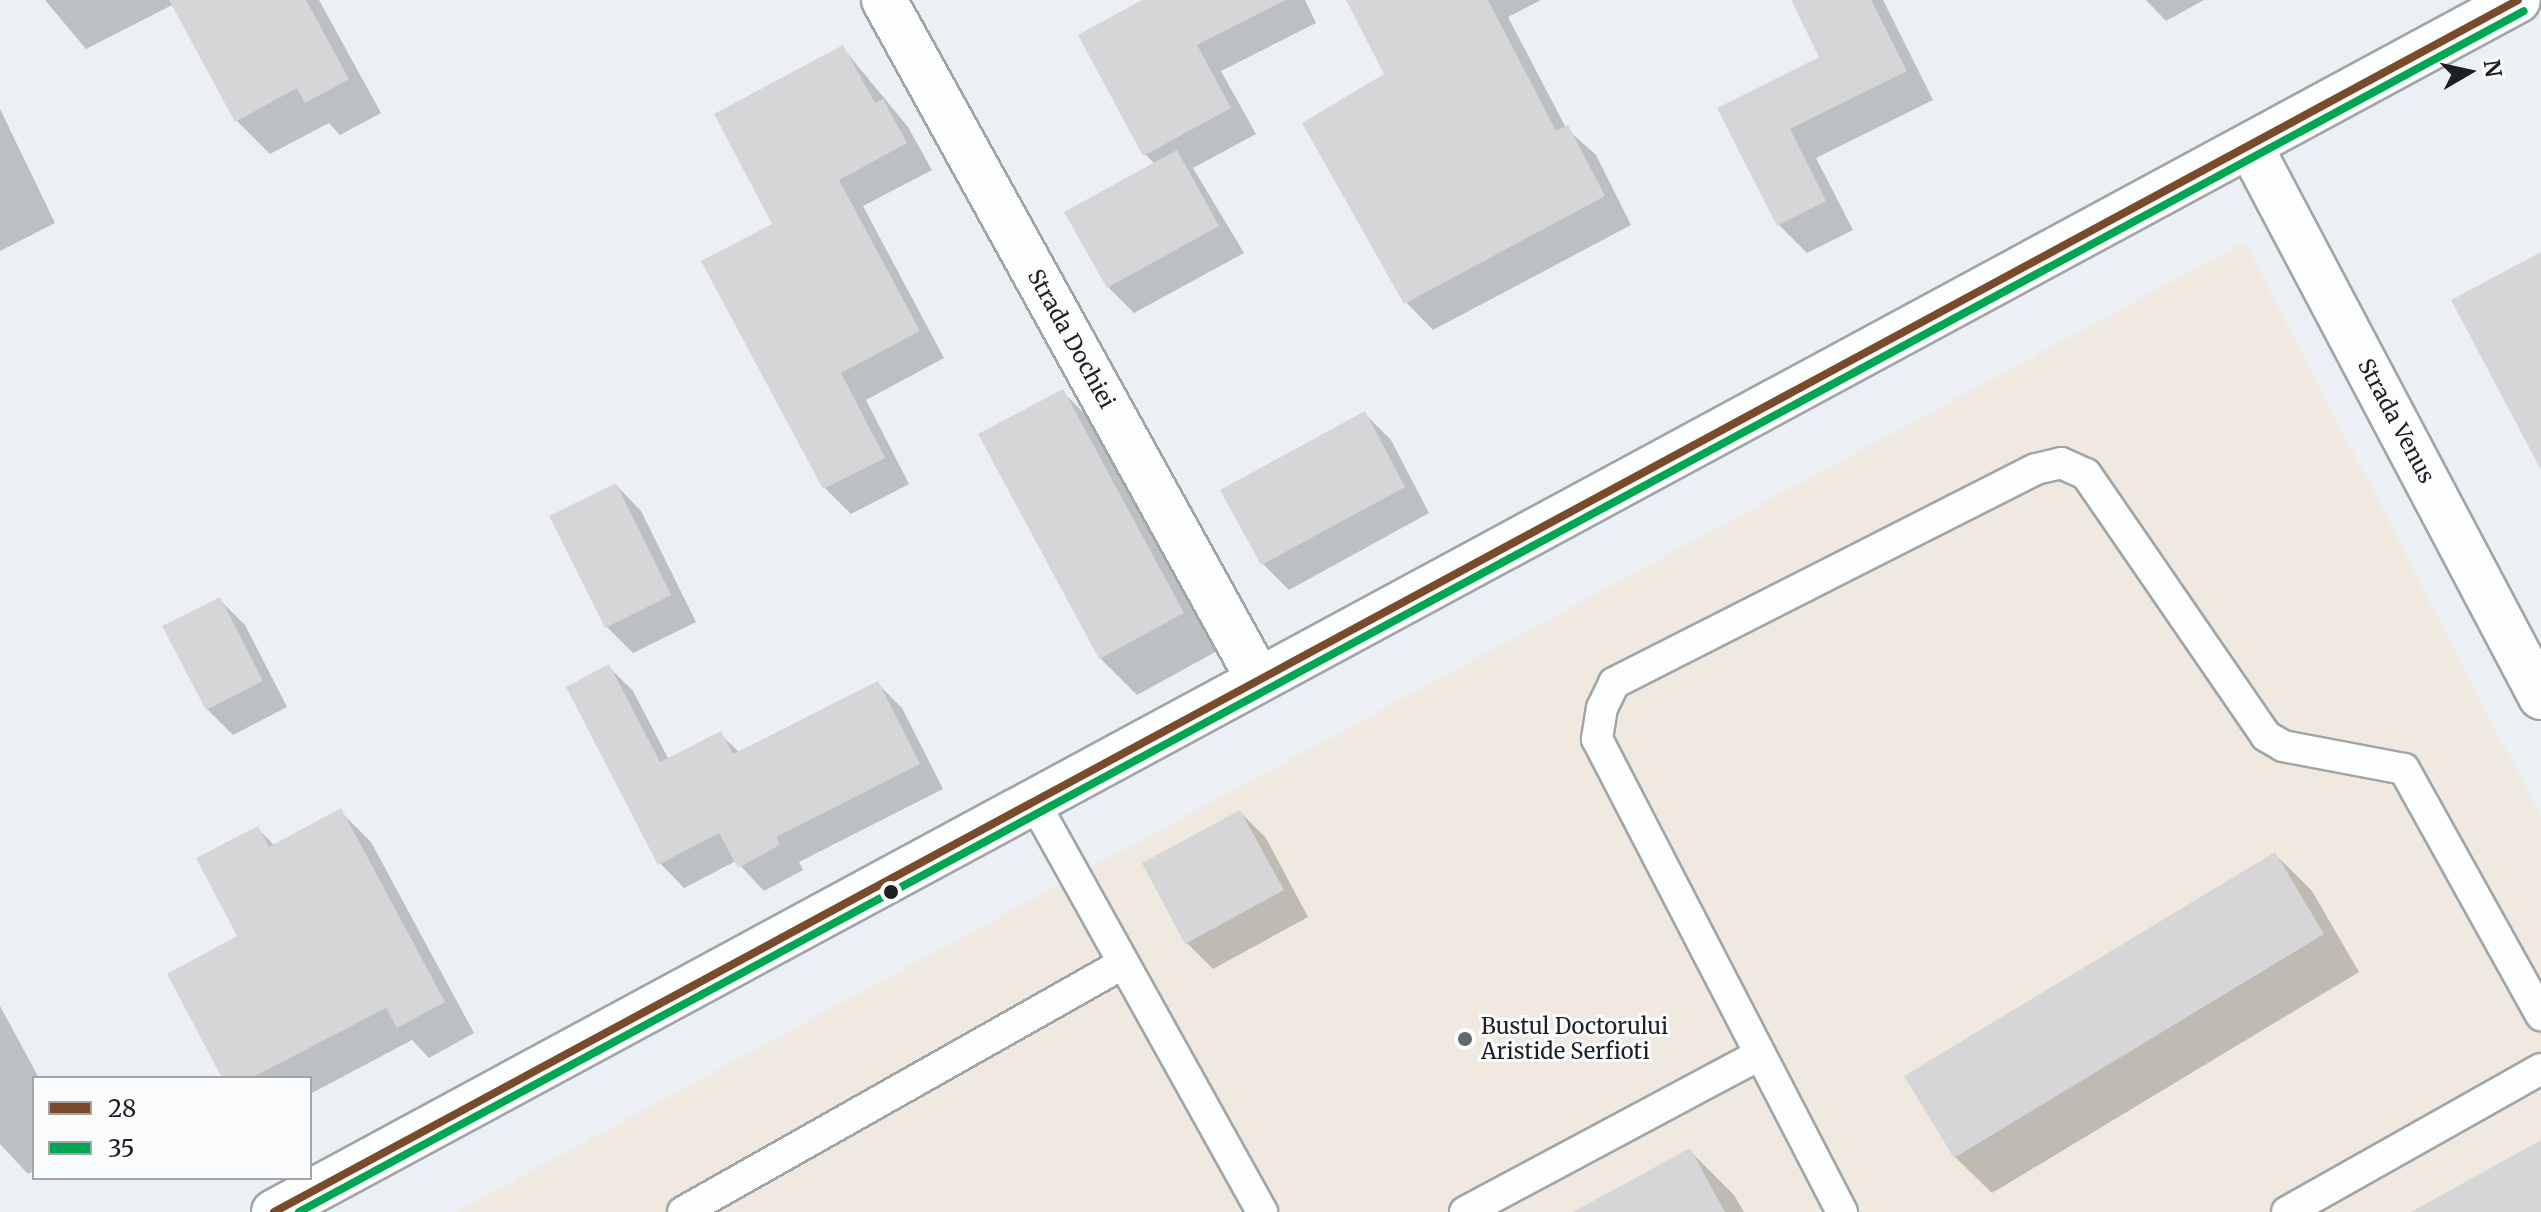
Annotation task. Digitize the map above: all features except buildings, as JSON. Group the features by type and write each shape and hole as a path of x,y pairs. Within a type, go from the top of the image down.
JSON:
{"main road":[{"name":"Strada Dochiei","path":"884,0 1258,678"},
{"path":"274,1212 2518,0"},
{"name":"Strada Venus","path":"2250,146 2541,697"}],"lane":[{"path":"1842,1212 1597,739 1602,708 1614,683 2036,469 2061,463 2086,474 2266,736 2283,746 2404,769 2415,782 2541,1015"},
{"path":"1034,802 1262,1212"},
{"path":"683,1212 1124,963"},
{"path":"1465,1212 1759,1055"},
{"path":"2287,1212 2541,1069"}],"shaded area":[{"path":"2245,242 2541,818 2541,1212 456,1212"}],"transit line":[{"name":"28","path":"274,1212 2518,0"},
{"name":"35","path":"299,1212 2524,11"}],"place":[{"name":"Bustul Doctorului Aristide Serfioti","path":"1465,1039"}]}
